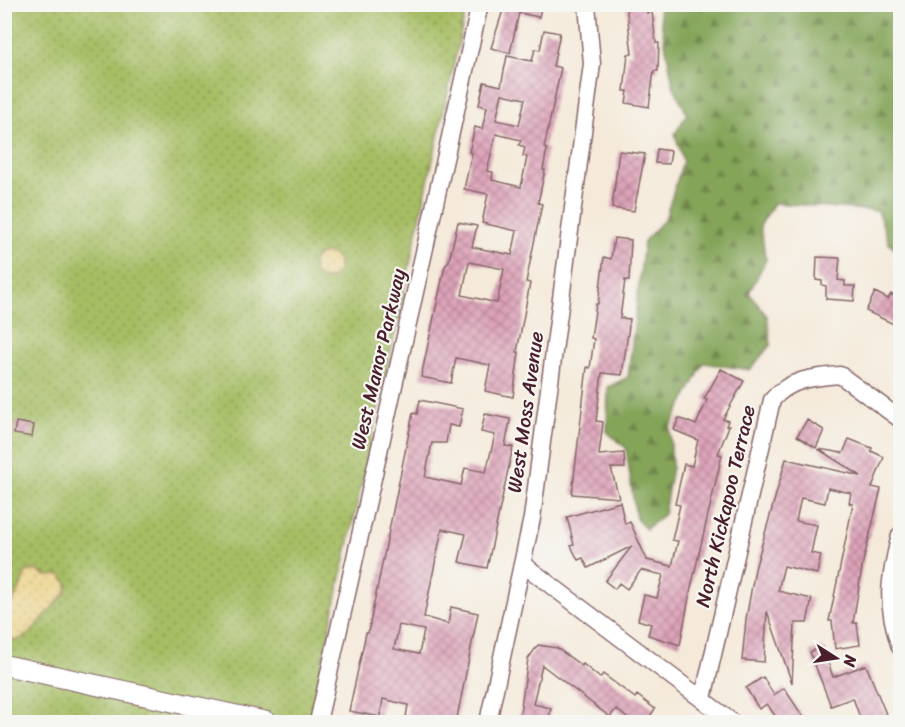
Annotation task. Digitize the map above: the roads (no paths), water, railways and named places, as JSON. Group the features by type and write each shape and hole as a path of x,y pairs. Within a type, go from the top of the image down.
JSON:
{"street":[{"name":"West Manor Parkway","path":"318,723 480,4"},
{"name":"West Moss Avenue","path":"488,723 524,565 592,64 587,4"},
{"name":"North Kickapoo Terrace","path":"703,698 772,400 783,390 808,378 840,375 900,419"},
{"path":"900,535 892,570 889,601 900,647"},
{"path":"524,565 703,698 732,723"},
{"path":"4,665 267,723"}]}
